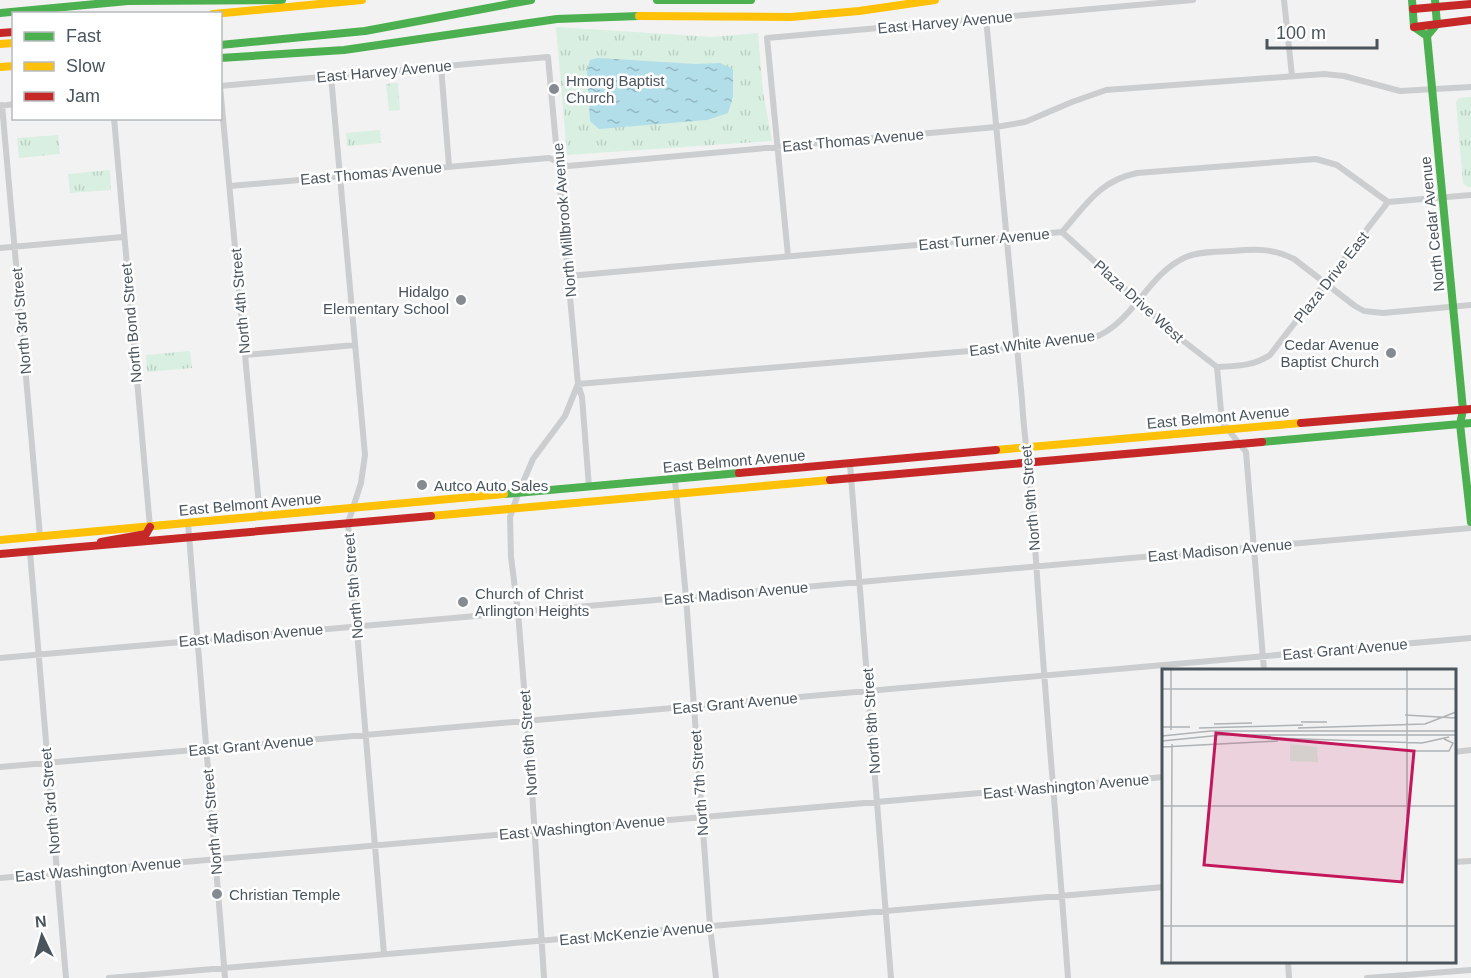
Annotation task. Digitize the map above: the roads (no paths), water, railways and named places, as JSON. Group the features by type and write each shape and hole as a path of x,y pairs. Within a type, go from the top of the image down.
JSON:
{"main road":[{"path":"0,13 138,0"},
{"path":"123,1 282,0"},
{"path":"222,13 362,0"},
{"path":"222,45 339,34 462,15 531,0"},
{"path":"657,0 751,0"},
{"path":"222,58 344,50 566,18 791,17 859,11 935,0"},
{"path":"1414,27 1427,36 1437,24 1435,4"},
{"path":"1414,27 1412,5 1471,4"},
{"path":"1414,27 1471,20"},
{"path":"222,38 400,24"},
{"name":"North Cedar Avenue","path":"1427,36 1454,307 1467,410 1471,423"},
{"name":"North Cedar Avenue","path":"1467,410 1460,424 1471,522"},
{"name":"East Belmont Avenue","path":"0,540 1228,429 1467,410"},
{"name":"East Belmont Avenue","path":"0,555 1471,423"},
{"path":"84,547 113,538 146,534 150,527"}],"street":[{"name":"East Harvey Avenue","path":"778,147 768,38 1193,0"},
{"path":"1284,0 1292,76"},
{"name":"North 9th Street","path":"986,18 1026,462 1033,511 1035,566 1068,978"},
{"name":"East Harvey Avenue","path":"222,86 548,57"},
{"name":"North Millbrook Avenue","path":"548,57 589,487"},
{"path":"441,66 449,166"},
{"name":"East Thomas Avenue","path":"230,186 549,158 568,166 996,127 1025,122 1106,90 1324,74 1344,76 1400,91 1471,87"},
{"name":"North 5th Street","path":"331,76 365,455 361,483 348,523 384,954"},
{"name":"North 3rd Street","path":"1,106 40,536"},
{"name":"North 4th Street","path":"222,106 260,516"},
{"name":"North Bond Street","path":"114,120 150,527"},
{"path":"778,147 788,256"},
{"name":"East Turner Avenue","path":"569,276 1062,232 1099,190 1121,177 1137,173 1316,159 1337,165 1388,202"},
{"path":"1388,202 1471,195"},
{"name":"Plaza Drive East","path":"1217,367 1261,362 1270,355 1388,202"},
{"name":"Plaza Drive West","path":"1062,232 1177,336 1217,367"},
{"path":"0,248 123,237"},
{"name":"East White Avenue","path":"578,384 1082,340 1102,335 1121,321 1167,269 1188,256 1201,253 1271,250 1294,260 1354,306 1374,313 1471,305"},
{"path":"245,355 355,345"},
{"path":"1217,367 1222,422 1246,452 1264,669"},
{"name":"North Millbrook Avenue","path":"512,509 533,459 566,416 578,384"},
{"name":"North 8th Street","path":"850,464 891,978"},
{"name":"North 7th Street","path":"675,480 716,978"},
{"name":"North 6th Street","path":"512,509 511,557 518,612 531,775 544,978"},
{"name":"North 4th Street","path":"188,524 225,978"},
{"name":"East Madison Avenue","path":"0,658 1471,528"},
{"name":"North 3rd Street","path":"30,552 66,978"},
{"name":"East Grant Avenue","path":"0,767 1471,638"},
{"path":"1456,752 1471,750"},
{"name":"East Washington Avenue","path":"0,878 1162,777"},
{"path":"1456,862 1471,861"},
{"name":"East McKenzie Avenue","path":"109,978 1162,887"},
{"path":"1288,963 1289,978"},
{"path":"1367,978 1471,970"}],"water":[{"path":"598,58 695,64 720,63 733,69 733,97 728,113 707,120 599,129 590,121 587,70 590,60"}],"place":[{"name":"Hmong Baptist Church","path":"554,89"},
{"name":"Hidalgo Elementary School","path":"461,300"},
{"name":"Cedar Avenue Baptist Church","path":"1391,353"},
{"name":"Autco Auto Sales","path":"422,485"},
{"name":"Church of Christ Arlington Heights","path":"463,602"},
{"name":"Christian Temple","path":"217,894"}]}
